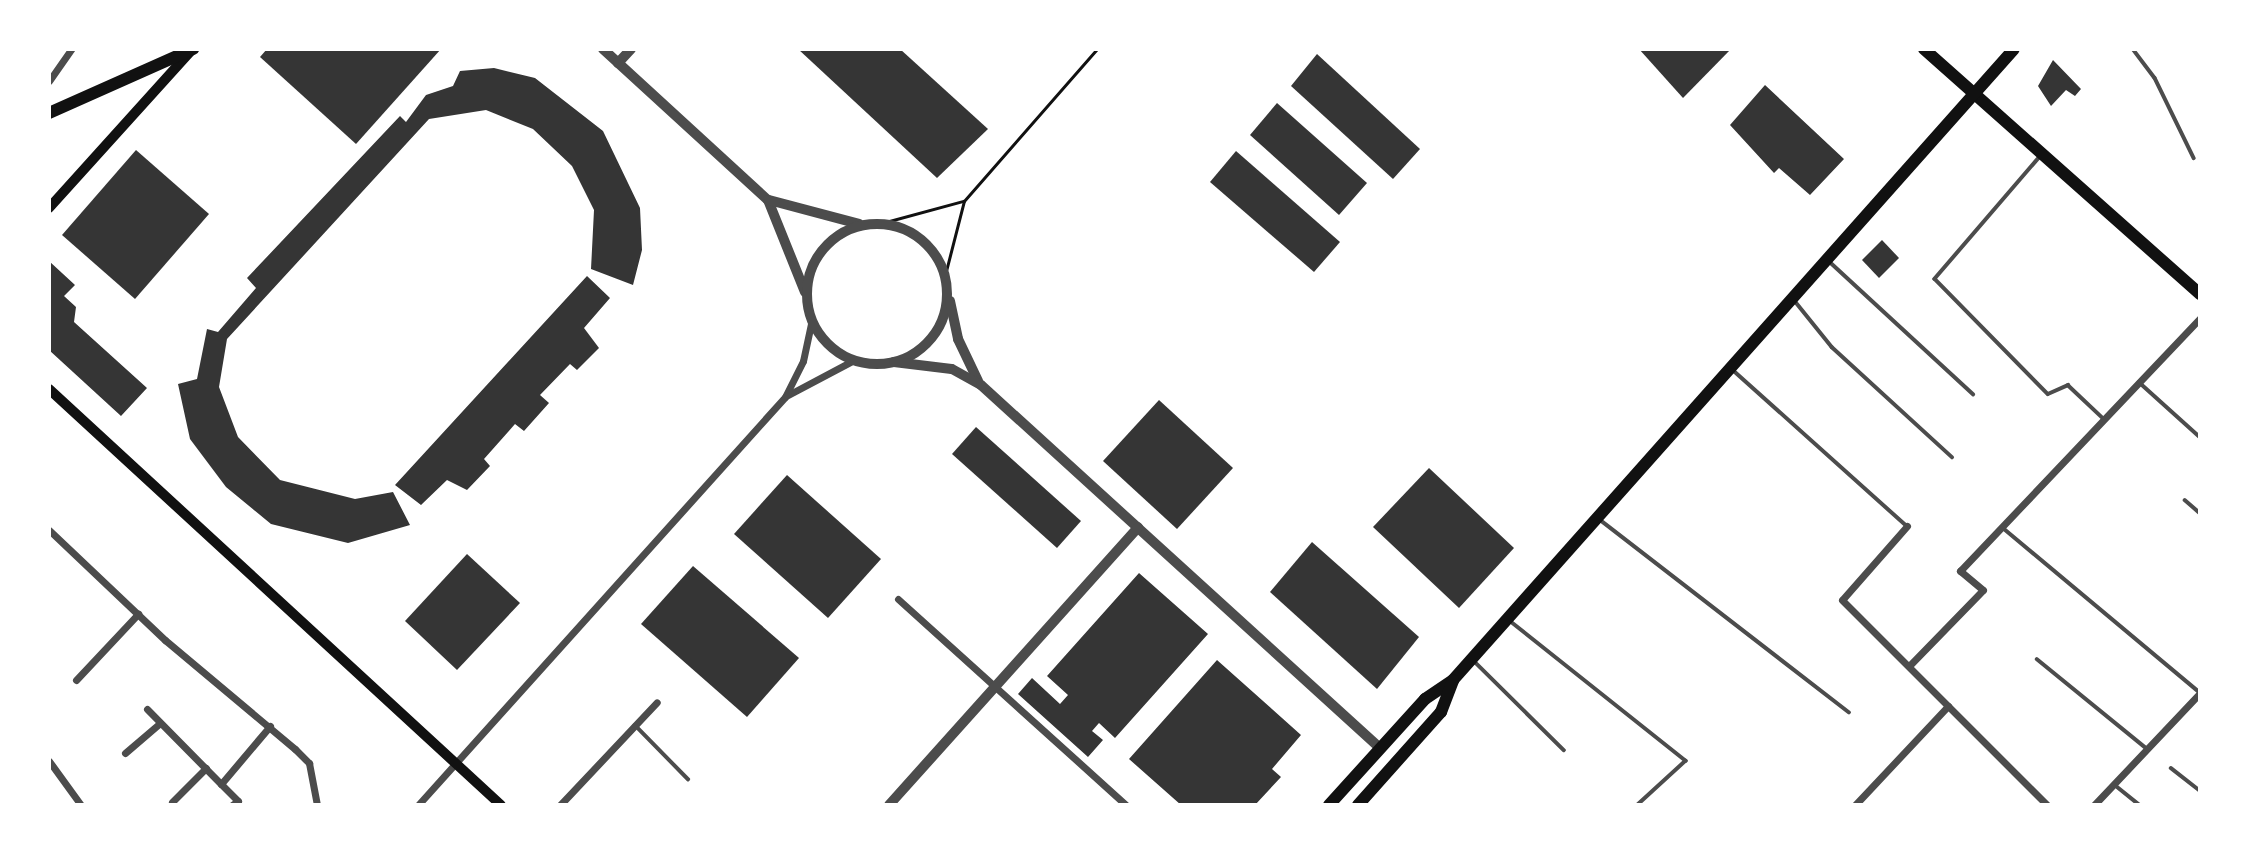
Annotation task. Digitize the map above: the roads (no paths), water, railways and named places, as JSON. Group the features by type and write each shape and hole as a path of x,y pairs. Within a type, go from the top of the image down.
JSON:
{"main road":[{"path":"49,113 193,49"},
{"path":"49,208 193,49"},
{"path":"1924,49 2200,294"},
{"path":"1329,805 1425,699 1453,680 1791,296 2014,49"},
{"path":"49,389 501,805"},
{"path":"1358,805 1441,712 1453,680"}],"street":[{"path":"49,81 71,49"},
{"path":"603,49 768,200 807,299 812,319 836,351 854,360 952,369 981,384 1380,748"},
{"path":"618,63 631,49"},
{"path":"768,200 861,225 881,223 919,237 945,275 958,339 981,384"},
{"path":"807,299 808,279 827,244 861,225"},
{"path":"894,362 928,343 940,327 948,288"},
{"path":"1909,666 1983,590 1960,570 2200,317"},
{"path":"418,805 785,397 803,361 812,319"},
{"path":"785,397 854,360"},
{"path":"1907,526 1842,600 2047,805"},
{"path":"889,805 1138,527"},
{"path":"49,530 138,614 270,726 309,763 317,805"},
{"path":"898,599 1126,805"},
{"path":"76,680 138,614"},
{"path":"2094,805 2200,693"},
{"path":"559,805 657,702"},
{"path":"1855,805 1948,706"},
{"path":"147,709 237,801 232,805"},
{"path":"125,754 160,723"},
{"path":"221,784 270,726"},
{"path":"49,761 81,805"},
{"path":"172,802 206,768"}],"lane":[{"path":"2133,49 2155,78 2194,158"},
{"path":"2041,155 1936,279 2048,394 2068,385 2104,419"},
{"path":"1826,258 1973,394"},
{"path":"1791,296 1832,347 1952,457"},
{"path":"1729,366 1907,526"},
{"path":"2139,382 2200,437"},
{"path":"2185,500 2200,513"},
{"path":"1597,518 1849,712"},
{"path":"2002,527 2200,693"},
{"path":"1507,618 1686,761 1638,805"},
{"path":"1472,658 1564,750"},
{"path":"2037,659 2148,750"},
{"path":"635,725 688,779"},
{"path":"2171,768 2200,791"},
{"path":"2115,785 2140,805"}]}
